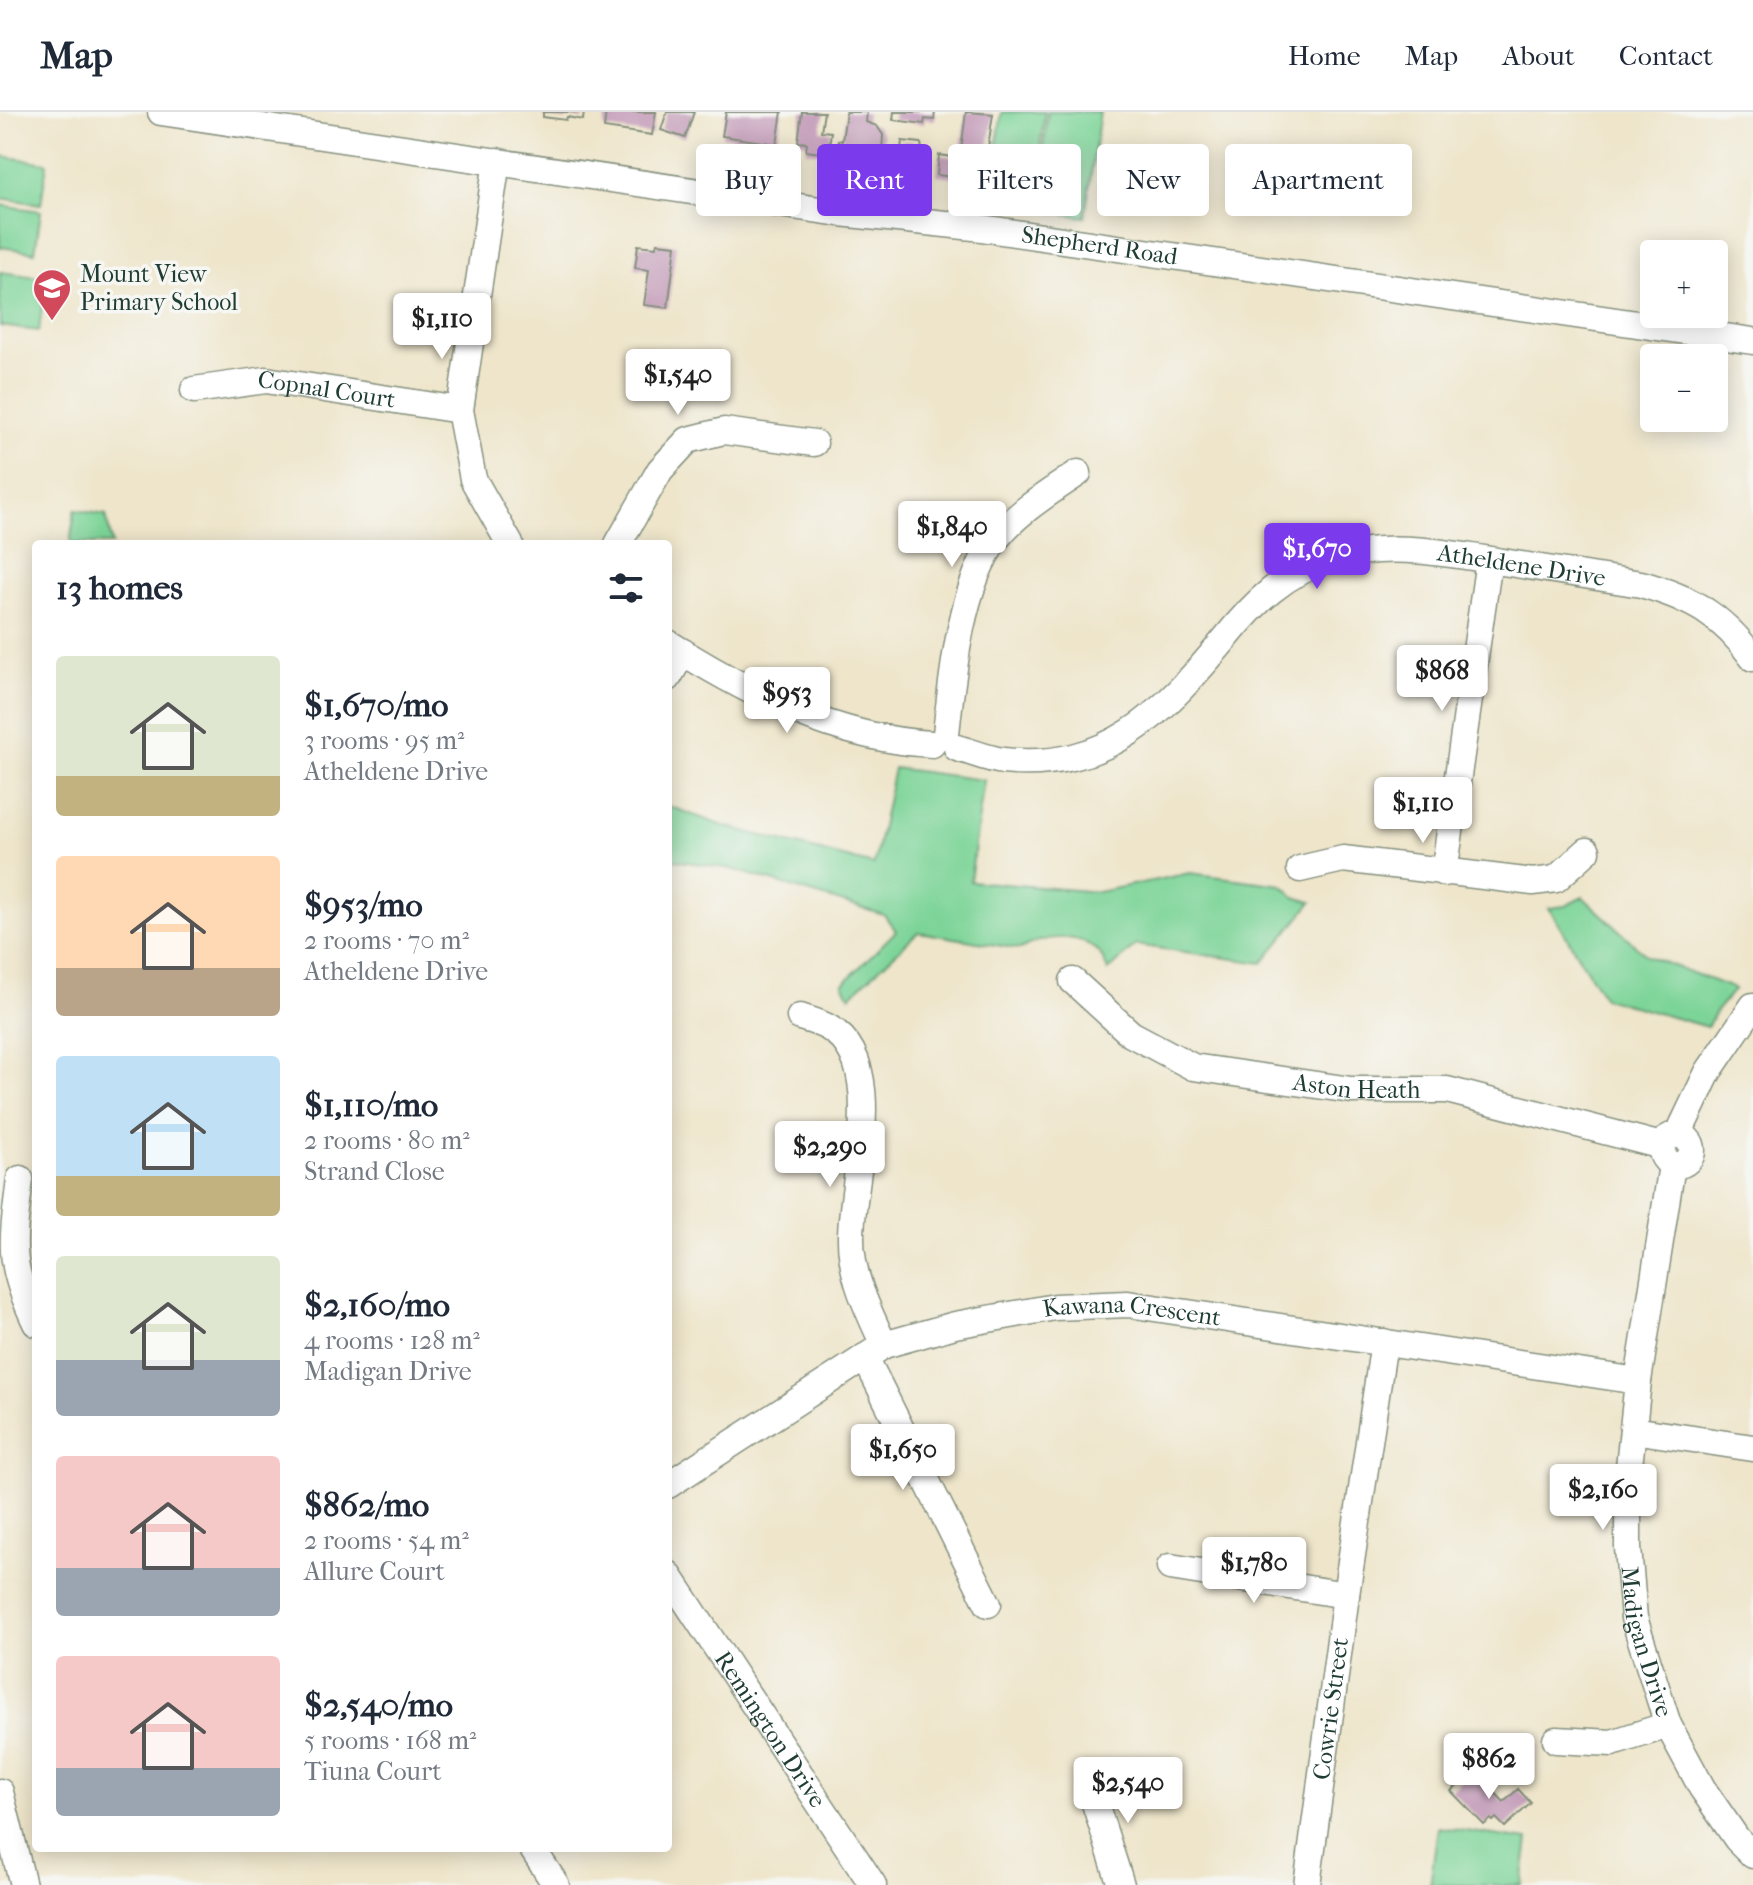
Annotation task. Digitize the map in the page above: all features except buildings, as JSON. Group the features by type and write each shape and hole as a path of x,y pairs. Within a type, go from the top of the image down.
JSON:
{"street":[{"name":"Shepherd Road","path":"161,112 327,124 497,161 840,213 974,227 1753,341"},
{"path":"497,161 460,410 473,479 506,540"},
{"name":"Copnal Court","path":"194,390 266,380 460,410"},
{"path":"620,540 660,470 688,440 724,431 814,443"},
{"path":"945,742 964,611 977,573 995,540 1023,511 1078,473"},
{"name":"Atheldene Drive","path":"676,648 780,705 837,729 897,742 945,742 1000,760 1035,763 1066,760 1124,738 1165,707 1249,609 1271,588 1327,559 1355,552 1410,549 1641,584 1674,593 1704,610 1735,633 1753,658"},
{"path":"1444,873 1489,560"},
{"path":"1300,869 1343,859 1533,882 1556,879 1587,851"},
{"name":"Aston Heath","path":"1073,981 1131,1034 1193,1067 1351,1090 1447,1090 1670,1149"},
{"name":"Madigan Drive","path":"1753,1006 1708,1072 1670,1149 1628,1476 1628,1548 1634,1618 1668,1725 1702,1788 1737,1839 1753,1855"},
{"path":"800,1017 831,1028 847,1046 858,1069 865,1114 851,1241 854,1270 863,1296 874,1351 988,1604"},
{"path":"19,1179 12,1241 13,1263 32,1314"},
{"name":"Kawana Crescent","path":"672,1482 874,1351 955,1325 1055,1307 1128,1304 1638,1381"},
{"name":"Cowrie Street","path":"1307,1885 1384,1342"},
{"path":"1633,1430 1753,1448"},
{"path":"1170,1567 1346,1595"},
{"name":"Remington Drive","path":"672,1580 873,1885"},
{"path":"1556,1740 1612,1743 1668,1725"},
{"path":"1088,1781 1121,1885"},
{"path":"0,1792 23,1885"},
{"path":"535,1852 556,1885"}],"green space":[{"path":"1002,112 1045,112 1040,144 997,144"},
{"path":"1048,112 1100,112 1085,217 1078,216 1081,216 1081,144 1043,144"},
{"path":"0,156 47,163 41,204 0,198"},
{"path":"0,205 41,211 35,252 0,247"},
{"path":"0,272 46,278 39,331 0,326"},
{"path":"75,510 106,515 111,540 71,540"},
{"path":"894,768 984,780 970,881 1098,892 1190,873 1282,885 1295,897 1312,902 1262,963 1136,945 1108,971 1099,953 1081,941 1050,939 1020,949 918,932 850,996 843,984 896,931 884,915 732,869 672,860 672,807 724,826 874,865"},
{"path":"1583,897 1647,956 1735,989 1707,1027 1604,998 1549,908 1565,906"},
{"path":"1438,1827 1528,1840 1522,1885 1430,1885"}],"place":[{"name":"Mount View Primary School","path":"52,322"}]}
